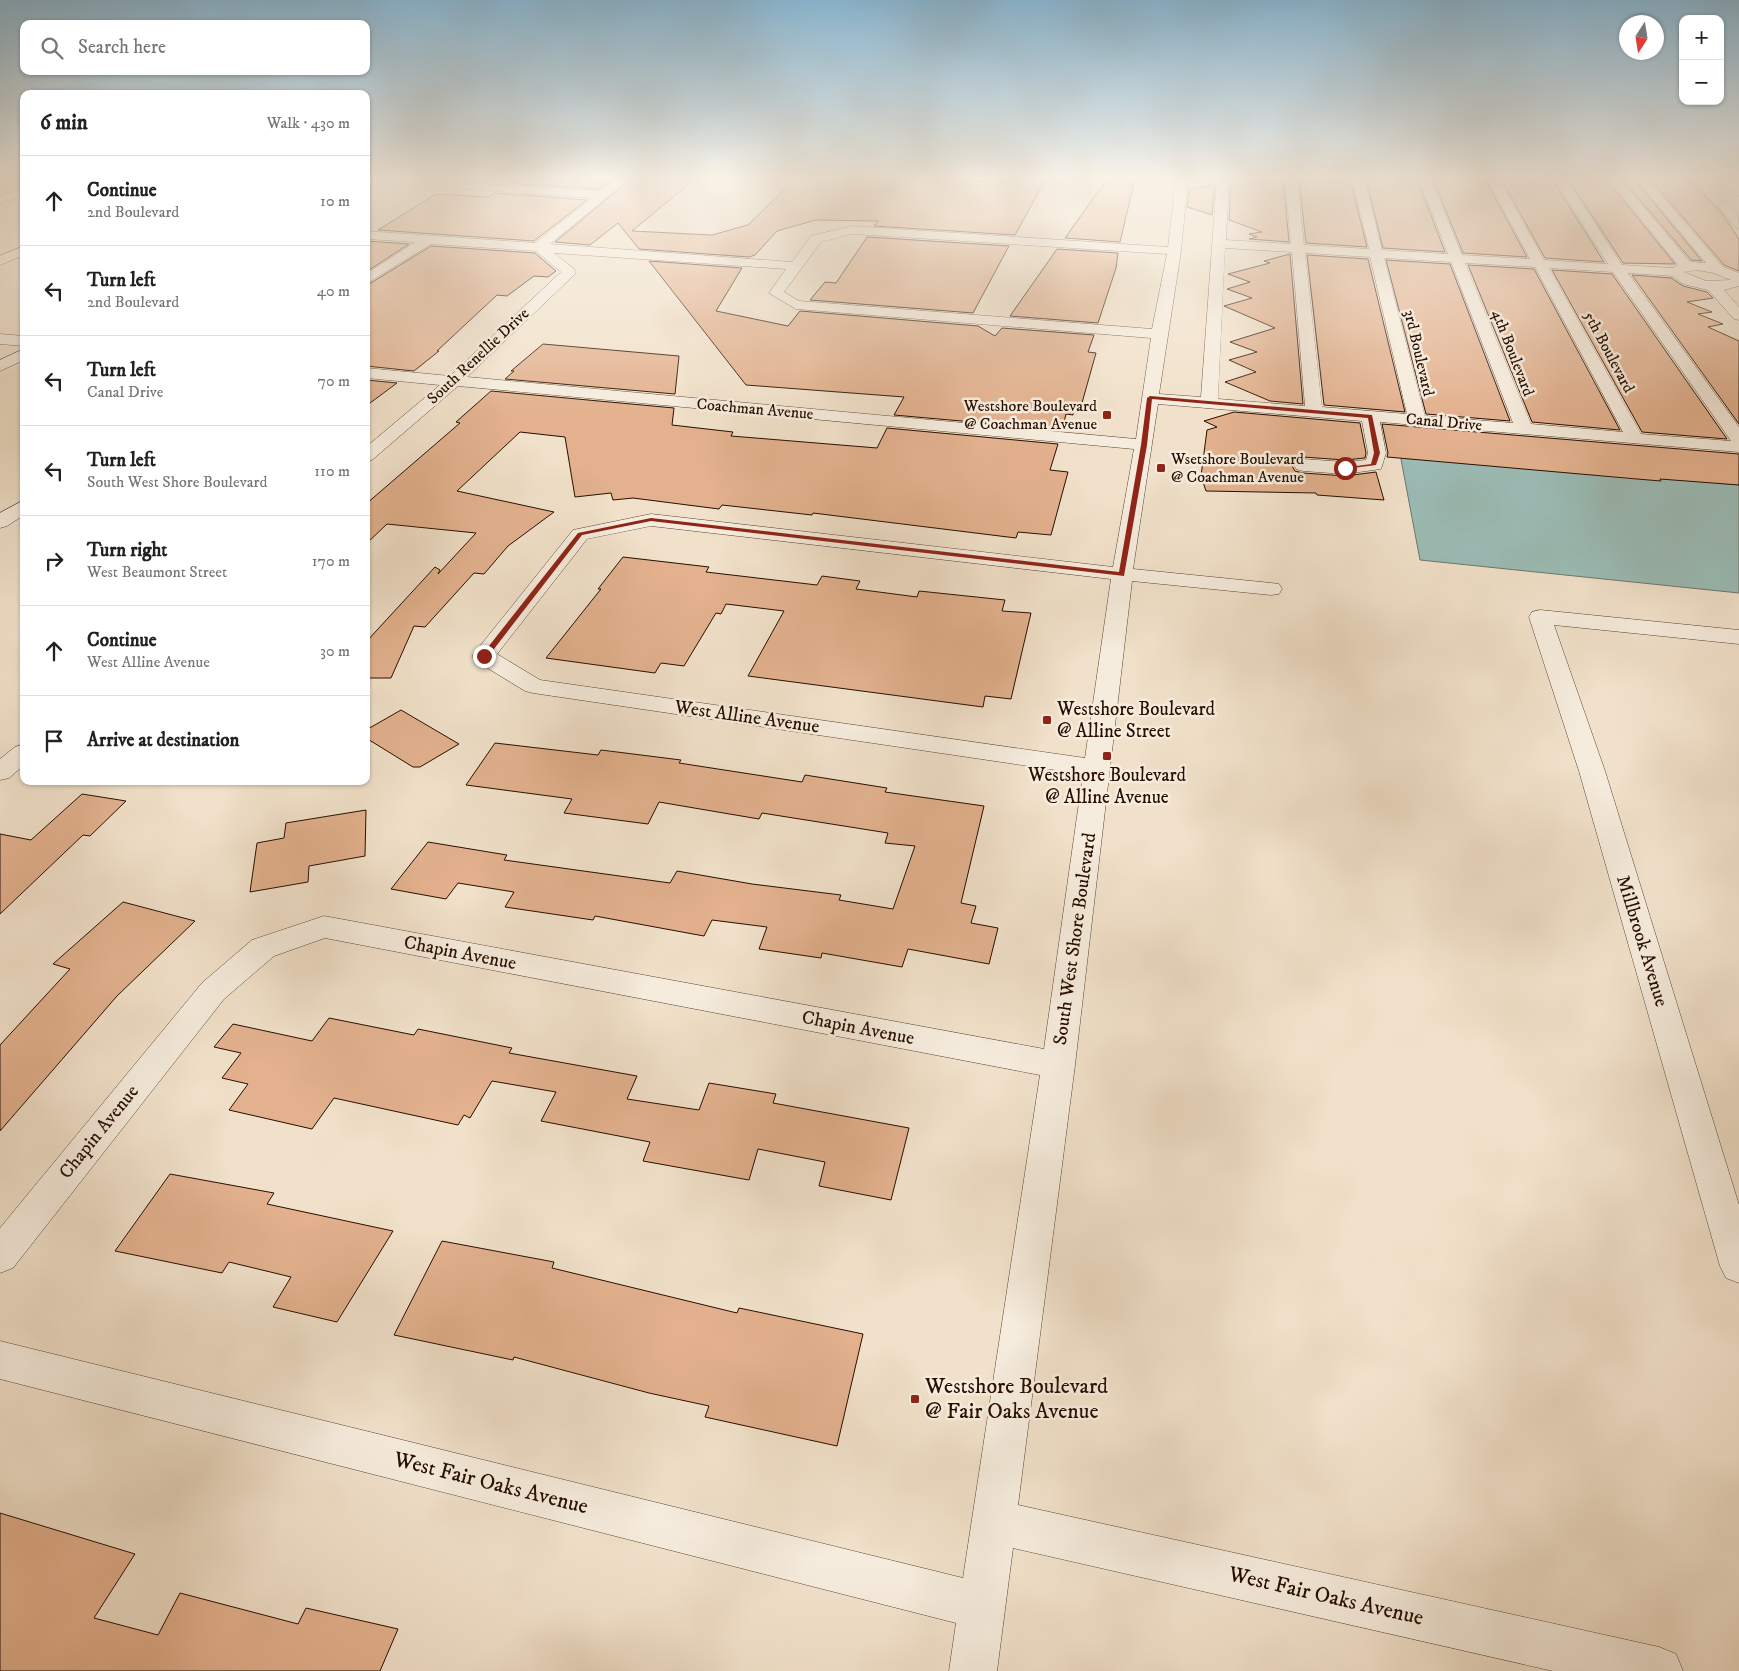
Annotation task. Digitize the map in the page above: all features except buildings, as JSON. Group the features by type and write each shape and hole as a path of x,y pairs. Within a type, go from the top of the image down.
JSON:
{"street":[{"path":"370,277 401,257"},
{"name":"South Renellie Drive","path":"370,453 454,381 569,272 551,257"},
{"path":"673,257 795,266"},
{"path":"802,257 776,292 796,305 1159,334"},
{"name":"South West Shore Boulevard","path":"973,1671 1058,1065 1122,574 1144,445 1159,334 1173,257"},
{"path":"1201,402 1218,257"},
{"path":"1299,257 1314,412"},
{"name":"3rd Boulevard","path":"1379,257 1417,420"},
{"path":"1437,257 1618,269 1718,269 1738,278"},
{"name":"5th Boulevard","path":"1537,257 1635,438"},
{"path":"1610,257 1739,440"},
{"path":"1680,257 1684,262 1680,269"},
{"path":"1708,257 1718,269"},
{"name":"4th Boulevard","path":"1457,258 1524,428"},
{"path":"1680,269 1684,278 1712,285 1727,285 1738,278"},
{"path":"1712,285 1739,316"},
{"path":"0,339 20,341"},
{"path":"0,366 20,356"},
{"name":"Coachman Avenue","path":"370,373 1144,445"},
{"name":"Canal Drive","path":"1150,398 1739,447"},
{"path":"1303,465 1345,468 1374,465 1377,453 1370,416"},
{"path":"0,522 20,509"},
{"name":"West Alline Avenue","path":"1098,768 533,686 484,656 580,534 651,520 1122,574"},
{"path":"1122,574 1270,589"},
{"name":"Millbrook Avenue","path":"1739,637 1540,617 1592,771 1739,1266"},
{"path":"0,772 20,755"},
{"name":"Chapin Avenue","path":"0,1256 212,992 263,948 324,927 1058,1065"},
{"name":"West Fair Oaks Avenue","path":"0,1360 982,1606"},
{"name":"West Fair Oaks Avenue","path":"994,1522 1658,1671"}],"water":[{"path":"1400,454 1739,485 1739,593 1420,560"}],"place":[{"name":"Westshore Boulevard @ Coachman Avenue","path":"1107,415"},
{"name":"Wsetshore Boulevard @ Coachman Avenue","path":"1161,468"},
{"name":"Westshore Boulevard @ Alline Street","path":"1047,720"},
{"name":"Westshore Boulevard @ Alline Avenue","path":"1107,756"},
{"name":"Westshore Boulevard @ Fair Oaks Avenue","path":"915,1399"}],"route":[{"path":"484,656 580,534 651,520 1122,574 1150,398 1370,416 1377,453 1374,465 1345,468"}]}
